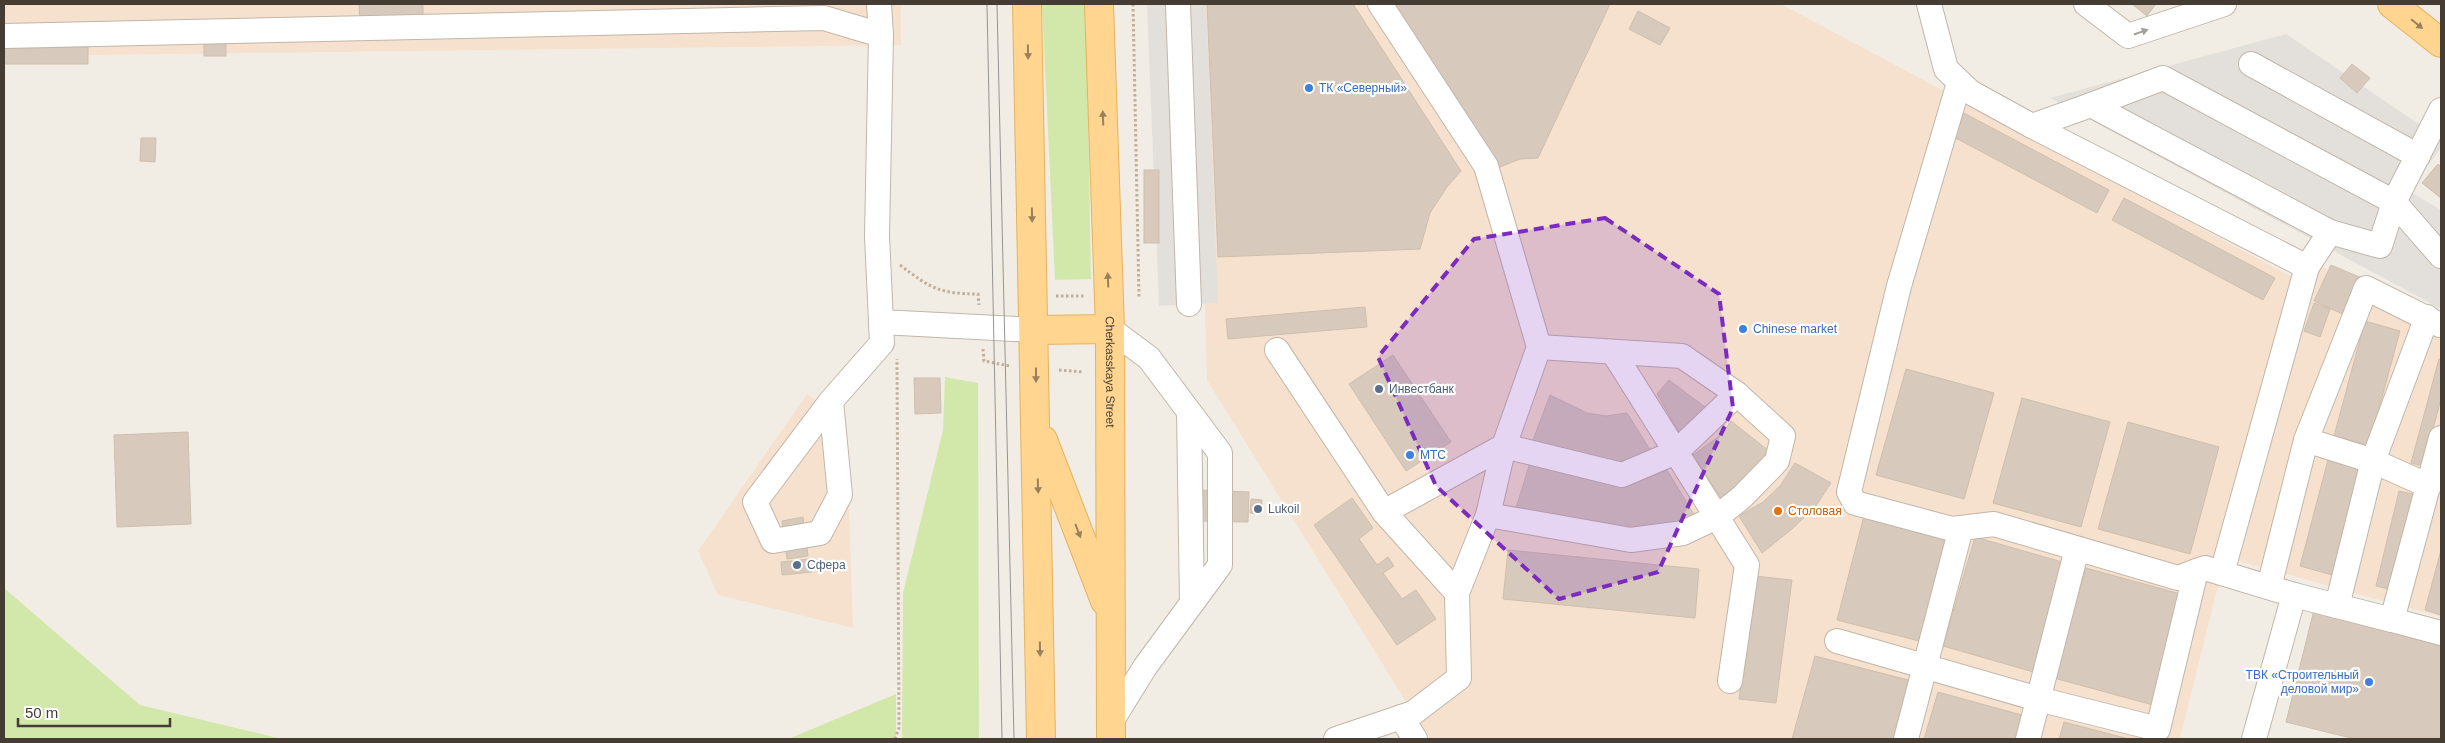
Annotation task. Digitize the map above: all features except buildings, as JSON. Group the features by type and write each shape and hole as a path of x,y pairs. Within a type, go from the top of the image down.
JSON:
{"main road":[{"path":"1027,4 1035,330 1041,739"},
{"name":"Cherkasskaya Street","path":"1099,4 1110,329 1111,731"},
{"path":"2392,4 2441,43"},
{"path":"1035,330 1110,329"},
{"path":"1035,420 1111,616"}],"lane":[{"path":"831,401 840,495 820,533 773,542 755,502 831,401 882,343 889,323 877,236 881,35 879,4"},
{"path":"1178,4 1189,304"},
{"path":"1336,739 1413,713 1459,678 1457,593 1488,515 1504,446 1539,346 1486,166 1380,4"},
{"path":"1929,4 1946,69 1970,92 2032,126 2307,267"},
{"path":"2086,4 2128,36 2224,4"},
{"path":"4,36 824,18 881,35"},
{"path":"2251,64 2418,156"},
{"path":"2032,126 2163,78 2394,202 2441,256"},
{"path":"1959,83 1899,286 1849,492 1855,503 1952,529 1994,524 2178,578 2206,568 2294,595 2441,633"},
{"path":"2091,105 2330,232 2380,246 2394,202 2441,110"},
{"path":"2222,573 2307,267 2330,232"},
{"path":"2269,587 2306,440 2366,288 2434,322 2372,461 2337,606"},
{"path":"889,323 1035,330"},
{"path":"1110,329 1149,358 1220,453 1220,565 1145,667 1111,731"},
{"path":"1488,515 1631,540 1683,533 1717,517 1742,497 1777,461 1783,436 1736,394 1682,356 1539,346"},
{"path":"1277,350 1384,512 1457,593"},
{"path":"1613,352 1747,565 1730,681"},
{"path":"1384,512 1504,446 1622,474 1676,452 1736,394"},
{"path":"2392,620 2441,438"},
{"path":"2306,440 2372,461 2429,486"},
{"path":"1906,739 1961,528"},
{"path":"2028,739 2077,549"},
{"path":"1837,641 2038,698 2158,729 2196,571"},
{"path":"2254,739 2294,595"},
{"path":"1400,717 1415,739"}],"path":[{"path":"1133,4 1139,297"},
{"path":"896,256 899,265 926,286 952,294 978,294"},
{"path":"1053,296 1086,296"},
{"path":"889,323 899,728 895,739"},
{"path":"1059,370 1083,372"}],"highlighted area":[{"path":"1605,218 1719,294 1733,408 1658,572 1559,599 1436,486 1378,357 1474,239"}],"shaded area":[{"path":"4,4 901,4 901,45 4,56"},
{"path":"1147,4 1206,4 1218,303 1159,306"},
{"name":"Chinese market","path":"1196,4 1781,4 2294,278 2180,739 1429,739 1207,380"},
{"path":"2286,34 2441,139 2441,148 2409,191 2441,210 2441,309 2050,98"},
{"path":"2315,263 2441,329 2441,617 2239,561"},
{"path":"807,394 846,420 853,628 718,595 698,551"}],"green space":[{"path":"1042,4 1086,4 1091,279 1055,280"},
{"path":"945,377 978,383 979,739 902,739 903,593 943,430"},
{"path":"4,588 140,705 282,739 4,739"},
{"path":"896,694 896,739 788,739"}],"tram line":[{"path":"987,4 1002,739"},
{"path":"997,4 1014,739"}],"place":[{"name":"ТК «Северный»","path":"1309,88"},
{"name":"Chinese market","path":"1743,329"},
{"name":"Инвестбанк","path":"1379,389"},
{"name":"МТС","path":"1410,455"},
{"name":"Lukoil","path":"1258,509"},
{"name":"Столовая","path":"1778,511"},
{"name":"Сфера","path":"797,565"},
{"name":"ТВК «Строительный деловой мир»","path":"2369,682"}]}
